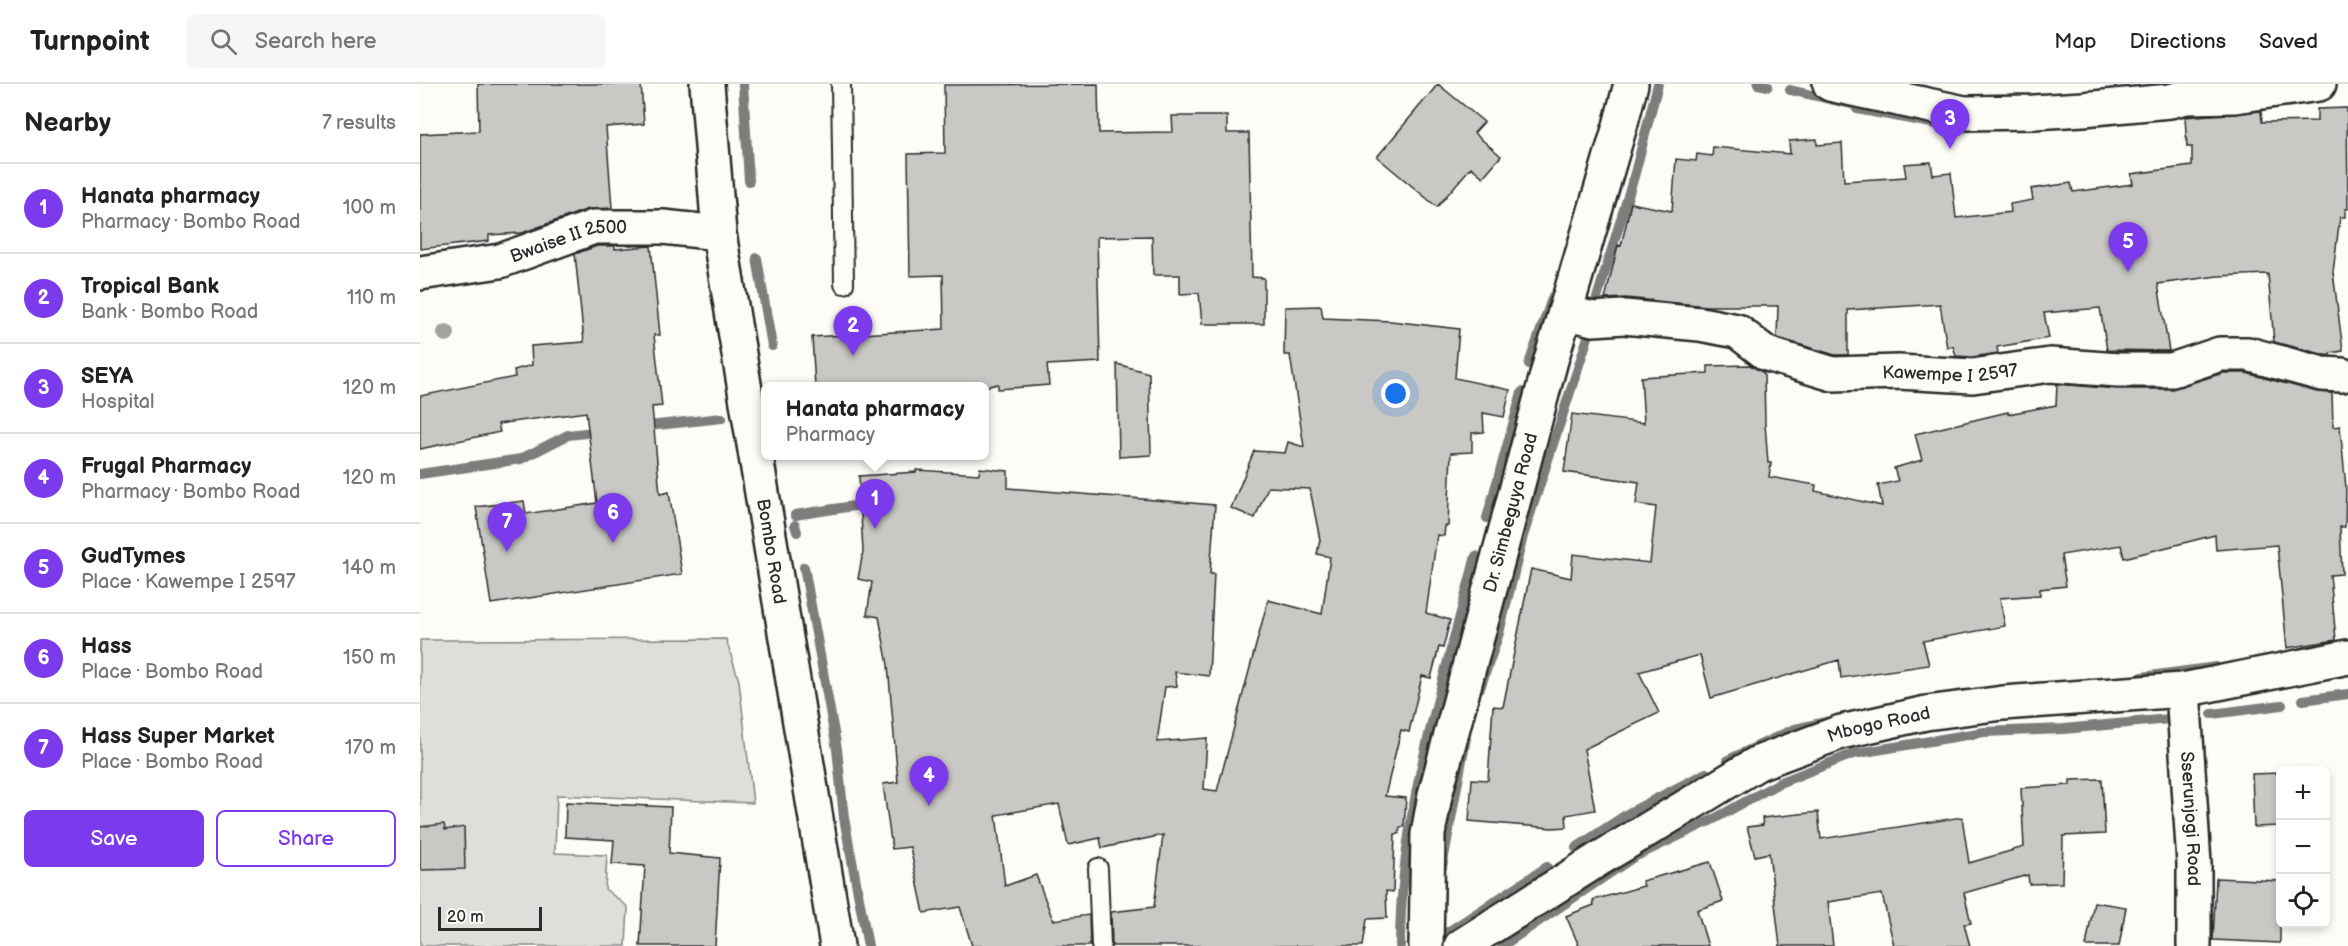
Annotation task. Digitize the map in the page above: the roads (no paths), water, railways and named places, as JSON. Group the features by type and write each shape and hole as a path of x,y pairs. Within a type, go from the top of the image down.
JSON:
{"street":[{"name":"Bombo Road","path":"707,84 719,233 837,946"},
{"name":"Dr. Simbeguya Road","path":"1426,946 1428,834 1435,795 1565,312 1620,126 1630,84"},
{"path":"1830,84 1964,113 2084,109 2170,101 2190,90 2235,96 2319,84"},
{"name":"Bwaise II 2500","path":"420,273 500,261 594,227 663,227 719,233"},
{"name":"Kawempe I 2597","path":"1565,312 1593,319 1624,317 1700,324 1737,331 1767,354 1833,374 1898,372 1973,376 2050,365 2118,370 2172,370 2220,354 2248,354 2322,374 2342,375"},
{"name":"Mbogo Road","path":"1461,946 1758,763 1841,732 1926,713 1992,704 2183,690 2348,657"},
{"name":"Sserunjogi Road","path":"2183,690 2193,864 2194,946"}],"lane":[{"path":"841,84 844,284"},
{"path":"1098,868 1101,946"}],"waterway":[{"path":"743,84 749,181"},
{"path":"1595,305 1635,173 1658,84"},
{"path":"1758,84 1768,86"},
{"path":"1790,90 1855,105 1857,109 1942,125"},
{"path":"757,258 772,346"},
{"path":"1529,364 1553,296"},
{"path":"1480,688 1499,633 1523,536 1591,328"},
{"path":"1487,518 1522,392"},
{"path":"639,427 722,418"},
{"path":"420,474 521,459 568,435 603,431"},
{"path":"795,515 873,503"},
{"path":"795,525 797,532"},
{"path":"1400,946 1402,896 1415,797 1437,700 1476,556"},
{"path":"804,567 837,749 844,818 868,946"},
{"path":"2142,677 2216,667"},
{"path":"2303,700 2348,694"},
{"path":"2212,714 2282,705"},
{"path":"1502,946 1632,858 1714,819 1779,783 1853,754 1984,732 2064,729 2180,718 2179,721"},
{"path":"1728,760 1794,729 1829,721"},
{"path":"1442,867 1466,738"},
{"path":"1576,848 1629,813 1706,773"},
{"path":"1438,924 1442,936 1547,867"}],"place":[{"name":"SEYA","path":"1950,149"},
{"name":"GudTymes","path":"2128,272"},
{"name":"Tropical Bank","path":"853,356"},
{"name":"Hanata pharmacy","path":"875,529"},
{"name":"Hass","path":"613,543"},
{"name":"Hass Super Market","path":"507,552"},
{"name":"Frugal Pharmacy","path":"929,806"}]}
